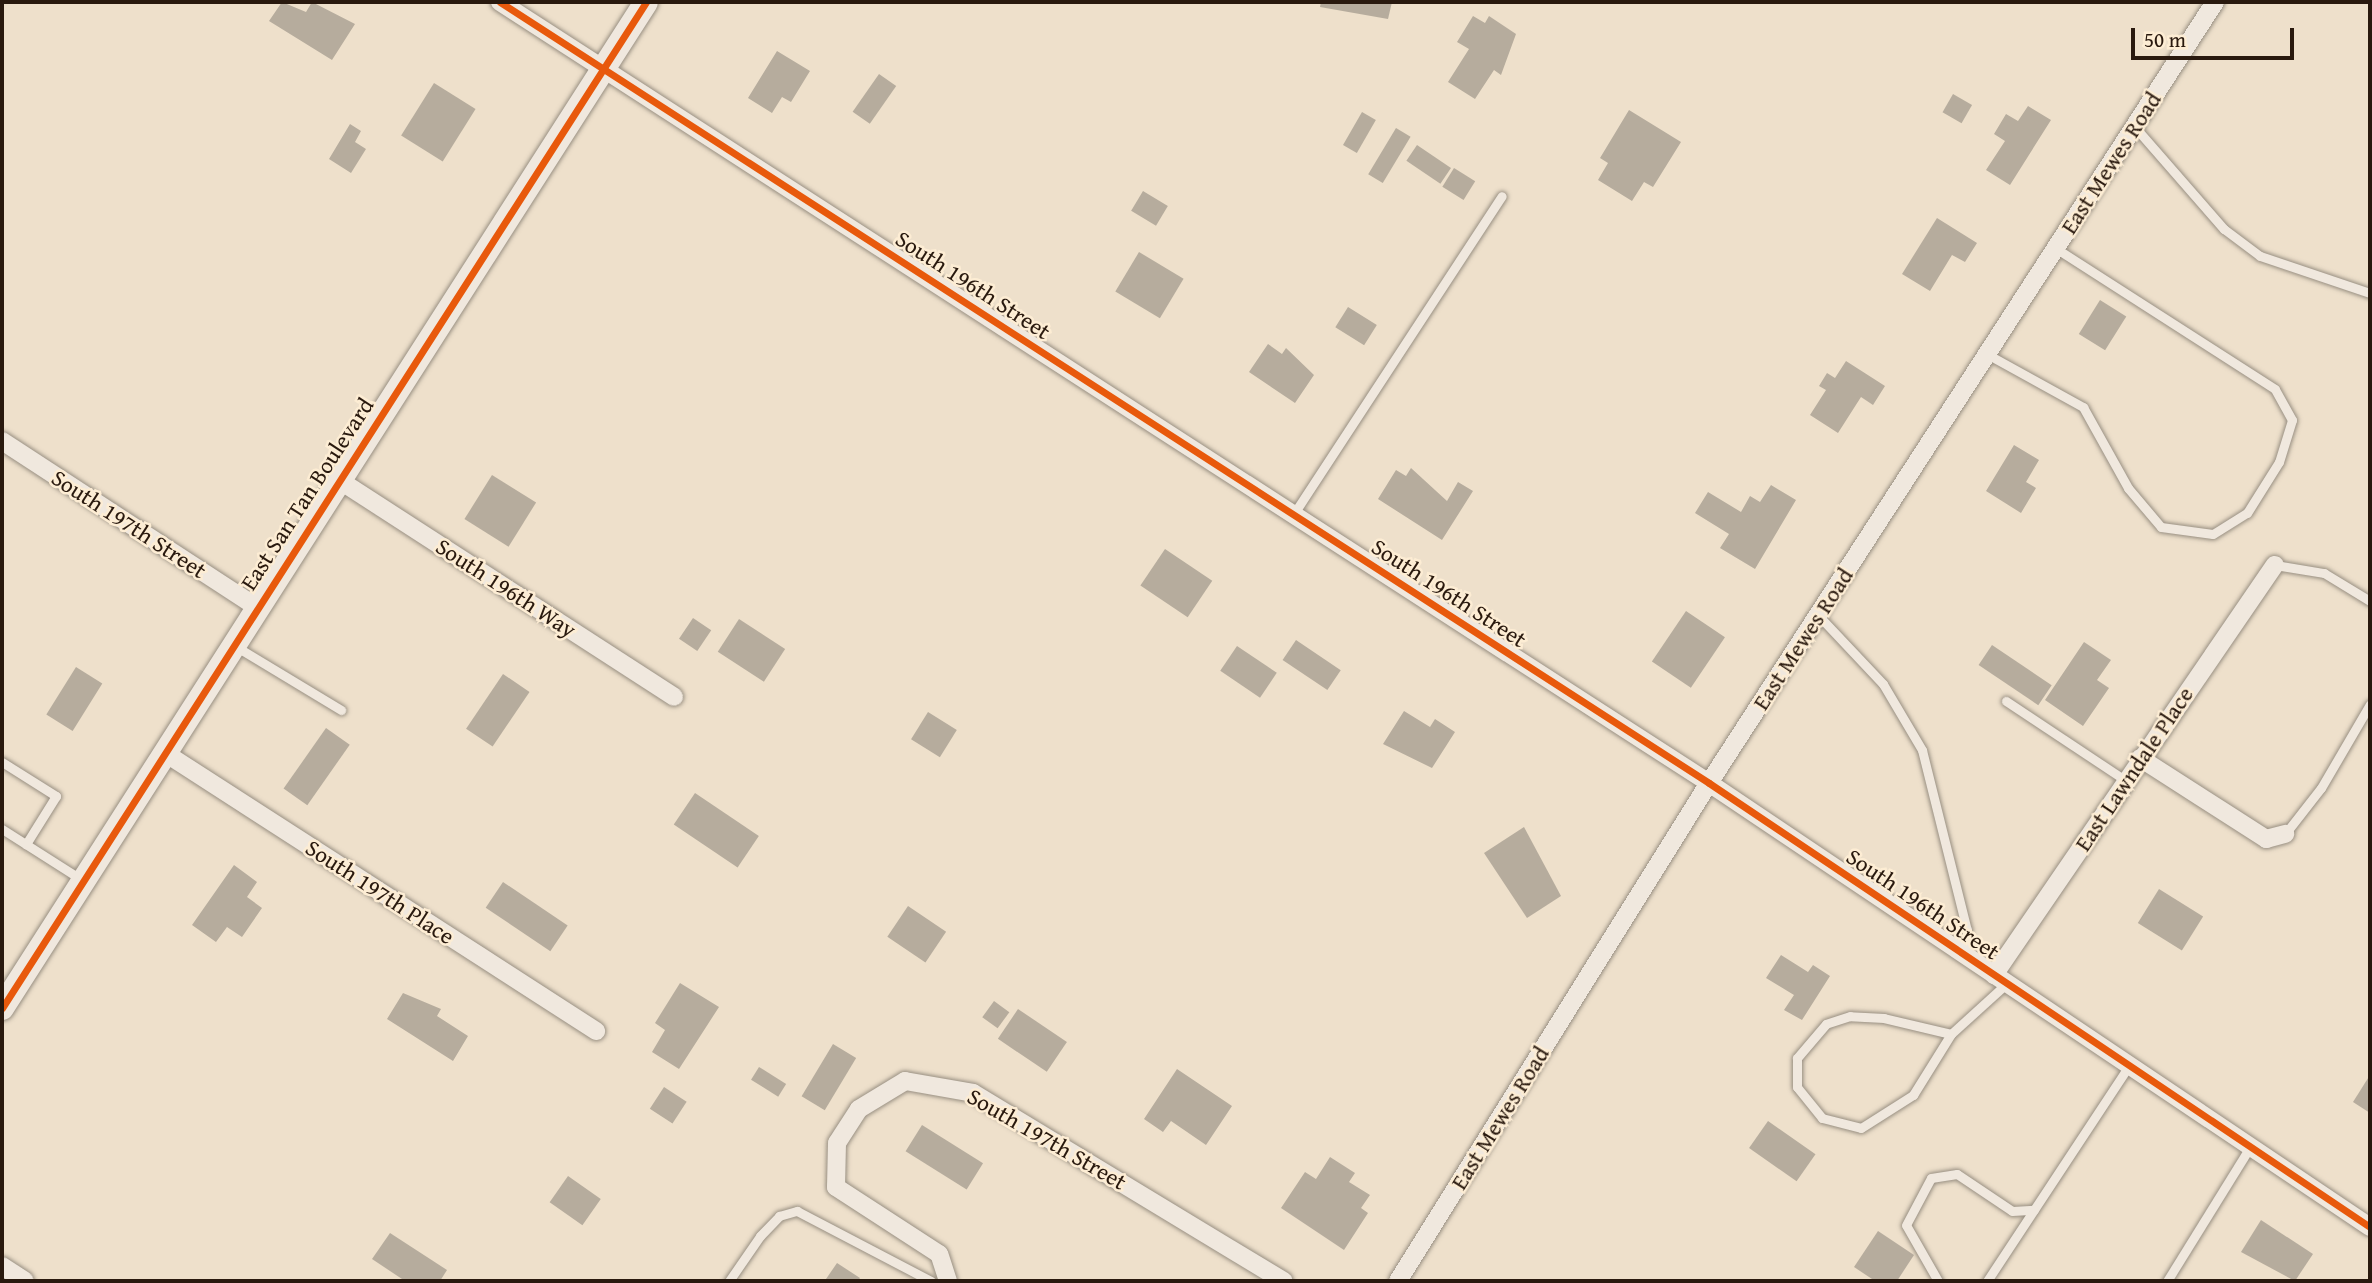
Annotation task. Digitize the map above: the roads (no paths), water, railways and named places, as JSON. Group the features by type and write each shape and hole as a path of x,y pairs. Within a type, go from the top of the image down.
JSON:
{"street":[{"name":"South 196th Street","path":"500,2 1709,783 2249,1149 2370,1227"},
{"name":"East San Tan Boulevard","path":"2,1008 646,2"},
{"name":"East Mewes Road","path":"1398,1281 1709,783 2215,2"},
{"name":"South 197th Street","path":"2,440 257,607"},
{"name":"South 196th Way","path":"339,480 674,697"},
{"name":"East Lawndale Place","path":"2001,979 2125,780 2275,565"},
{"name":"South 197th Place","path":"164,753 596,1031"},
{"path":"2140,758 2266,839 2285,834"},
{"name":"South 197th Street","path":"948,1281 939,1254 836,1187 837,1143 859,1110 905,1081 973,1093 1284,1281"},
{"path":"2,1266 26,1281"}],"lane":[{"path":"2134,126 2224,229 2260,256 2370,293"},
{"path":"1293,514 1502,196"},
{"path":"1987,354 2083,407 2128,488 2161,527 2213,534 2247,513 2279,462 2292,420 2275,389 2055,248"},
{"path":"2275,565 2324,573 2370,601"},
{"path":"1818,615 1883,684 1922,750 1967,930 1967,956"},
{"path":"233,645 341,710"},
{"path":"2006,701 2125,780"},
{"path":"2285,834 2321,788 2370,704"},
{"path":"2,762 56,796 26,844"},
{"path":"2,829 83,881"},
{"path":"1951,1034 1884,1018 1850,1016 1826,1024 1797,1058 1797,1087 1822,1118 1861,1128 1913,1095 1951,1034 2001,979"},
{"path":"1987,1281 2129,1066"},
{"path":"2167,1281 2249,1149"},
{"path":"1938,1281 1906,1225 1931,1178 1957,1174 2012,1211 2034,1210"},
{"path":"729,1281 760,1236 779,1216 797,1211 931,1281"}]}
